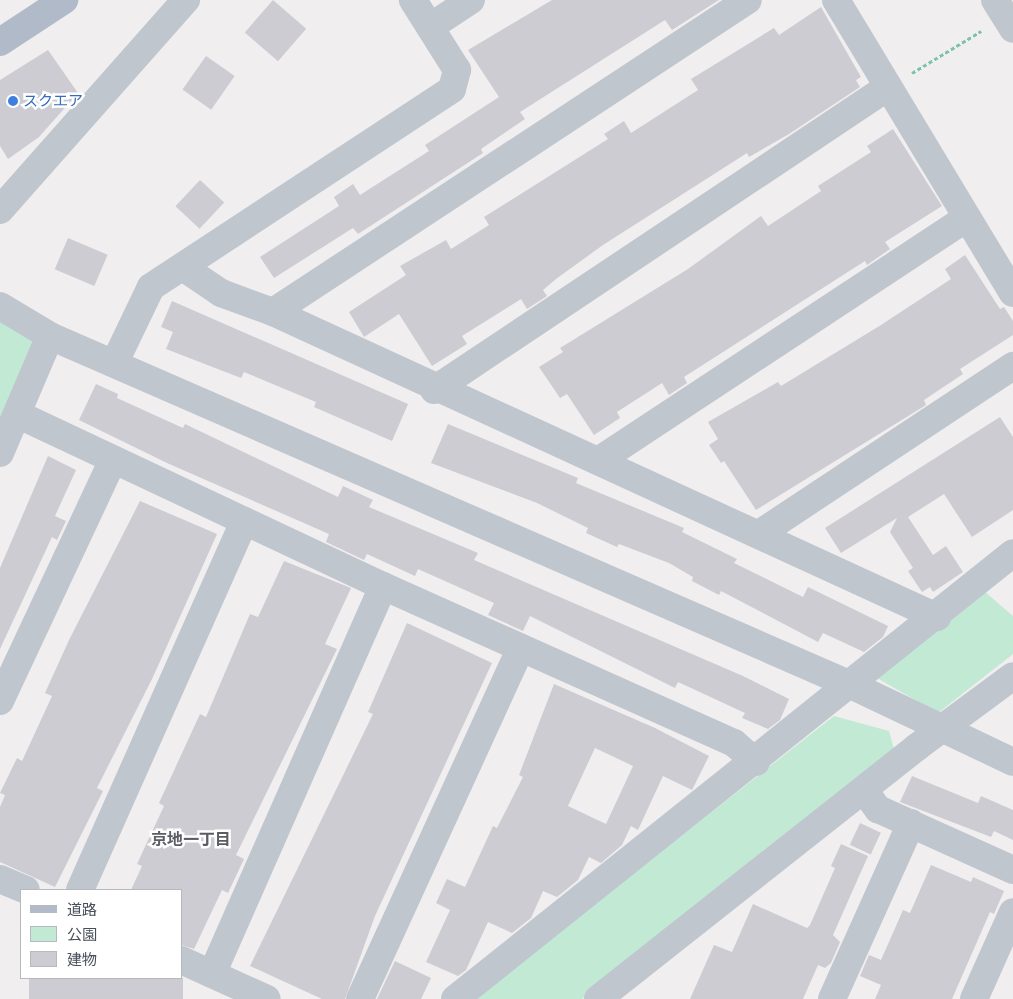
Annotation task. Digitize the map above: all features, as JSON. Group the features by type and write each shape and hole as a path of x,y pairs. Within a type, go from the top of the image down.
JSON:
{"main road":[{"path":"0,42 64,0"}],"street":[{"path":"0,210 186,0"},
{"path":"116,362 151,287 184,268 452,88 457,70 413,0"},
{"path":"430,27 471,0"},
{"path":"273,312 748,0"},
{"path":"836,0 1013,293"},
{"path":"434,390 888,87"},
{"path":"598,461 966,218"},
{"path":"184,268 221,294 273,312 434,390 598,461 937,617"},
{"path":"0,306 50,336 116,362 851,685 1013,762"},
{"path":"0,453 50,336"},
{"path":"759,534 1013,366"},
{"path":"17,414 112,462 382,586 734,743 756,762"},
{"path":"0,701 112,462"},
{"path":"80,889 244,521"},
{"path":"455,999 756,762 937,617 1013,553"},
{"path":"212,974 382,586"},
{"path":"360,999 521,648"},
{"path":"614,994 940,728 1013,676"},
{"path":"864,790 878,809 1013,870"},
{"path":"832,999 911,823"},
{"path":"0,879 24,889"},
{"path":"974,999 1013,912"},
{"path":"182,960 267,999"}],"path":[{"path":"888,87 1004,15"}],"green space":[{"path":"0,306 50,336 0,449"},
{"path":"985,592 1013,616 1013,654 938,713 877,678"},
{"path":"834,716 889,731 894,749 582,999 473,999"}],"building":[{"path":"273,0 306,29 278,61 245,32"},
{"path":"552,0 719,0 672,30 665,20 520,112 525,119 481,149 483,153 358,234 353,228 274,278 260,257 339,206 334,197 353,184 360,195 429,151 425,145 499,97 468,50"},
{"path":"821,7 861,77 856,80 860,87 789,134 749,157 747,153 603,245 556,279 543,290 547,296 527,309 521,299 462,336 467,344 432,366 399,314 364,337 349,312 406,275 400,266 446,240 451,249 489,225 484,217 608,139 604,134 624,121 631,133 698,90 691,79 774,28 779,35"},
{"path":"48,50 78,93 39,137 8,159 0,146 0,80"},
{"path":"206,56 235,76 211,110 182,90"},
{"path":"893,129 942,206 885,242 890,249 867,265 865,261 684,377 687,383 669,395 662,383 617,412 620,418 594,435 567,394 560,398 539,367 563,352 560,348 688,269 761,216 768,226 821,191 818,186 871,152 867,146"},
{"path":"200,180 224,203 200,229 175,206"},
{"path":"68,238 108,255 94,286 55,269"},
{"path":"965,255 1000,309 1004,307 1013,321 1013,335 960,369 963,374 924,400 926,405 756,510 724,461 721,463 709,445 718,439 708,422 778,382 781,386 881,325 951,279 945,269"},
{"path":"172,301 408,404 392,441 314,407 316,402 244,372 241,378 166,349 173,332 161,327"},
{"path":"96,384 118,394 117,398 183,428 185,424 338,497 343,486 373,500 369,507 478,553 474,560 743,676 789,699 780,720 768,729 742,718 745,713 678,682 675,688 530,616 523,631 488,615 494,603 418,569 415,576 367,554 364,560 326,542 329,534 167,463 79,420"},
{"path":"1000,417 1013,437 1013,510 972,537 944,494 908,517 933,555 946,546 963,572 933,592 930,587 922,592 908,571 913,568 890,532 897,518 841,553 825,528"},
{"path":"448,424 578,478 576,483 684,528 682,532 737,559 734,563 803,597 808,587 888,626 883,637 864,652 823,633 818,642 721,591 719,595 692,581 693,577 669,563 619,544 617,547 586,533 588,528 537,503 431,463"},
{"path":"48,456 76,470 55,516 66,521 57,540 52,537 0,649 0,568"},
{"path":"140,501 217,534 153,677 97,788 103,791 55,887 0,862 0,807 5,795 0,793 17,758 22,761 52,696 45,693 69,640"},
{"path":"284,561 351,588 325,644 337,649 236,855 244,859 228,893 222,890 194,949 182,945 182,889 131,889 142,866 137,864 164,806 159,803 200,714 206,717 250,614 258,617"},
{"path":"407,623 492,663 375,916 345,999 322,999 250,966 373,714 368,712"},
{"path":"554,684 655,728 709,756 692,790 663,776 638,830 631,826 622,845 601,863 589,857 578,880 557,897 543,891 531,918 512,933 488,922 466,970 458,976 426,962 450,910 436,903 447,879 465,887 493,826 497,828 523,777 519,775","holes":["595,748 633,766 606,824 568,806"]},
{"path":"912,776 978,803 981,796 1013,810 1013,840 994,831 991,837 900,802"},
{"path":"860,823 881,833 871,854 850,845"},
{"path":"841,844 868,856 833,935 840,942 831,963 825,968 818,965 803,999 690,999 714,945 732,952 753,904 807,928 810,925 835,868 831,866"},
{"path":"931,865 971,882 973,877 1004,891 994,914 990,912 952,999 875,999 881,985 860,976 869,955 881,960 903,910 910,913"},
{"path":"395,961 431,978 421,999 377,999"},
{"path":"183,978 183,999 29,999 29,979"}],"place":[{"name":"スクエア","path":"13,101"}],"district":[{"name":"京地一丁目","path":"191,839"}]}
